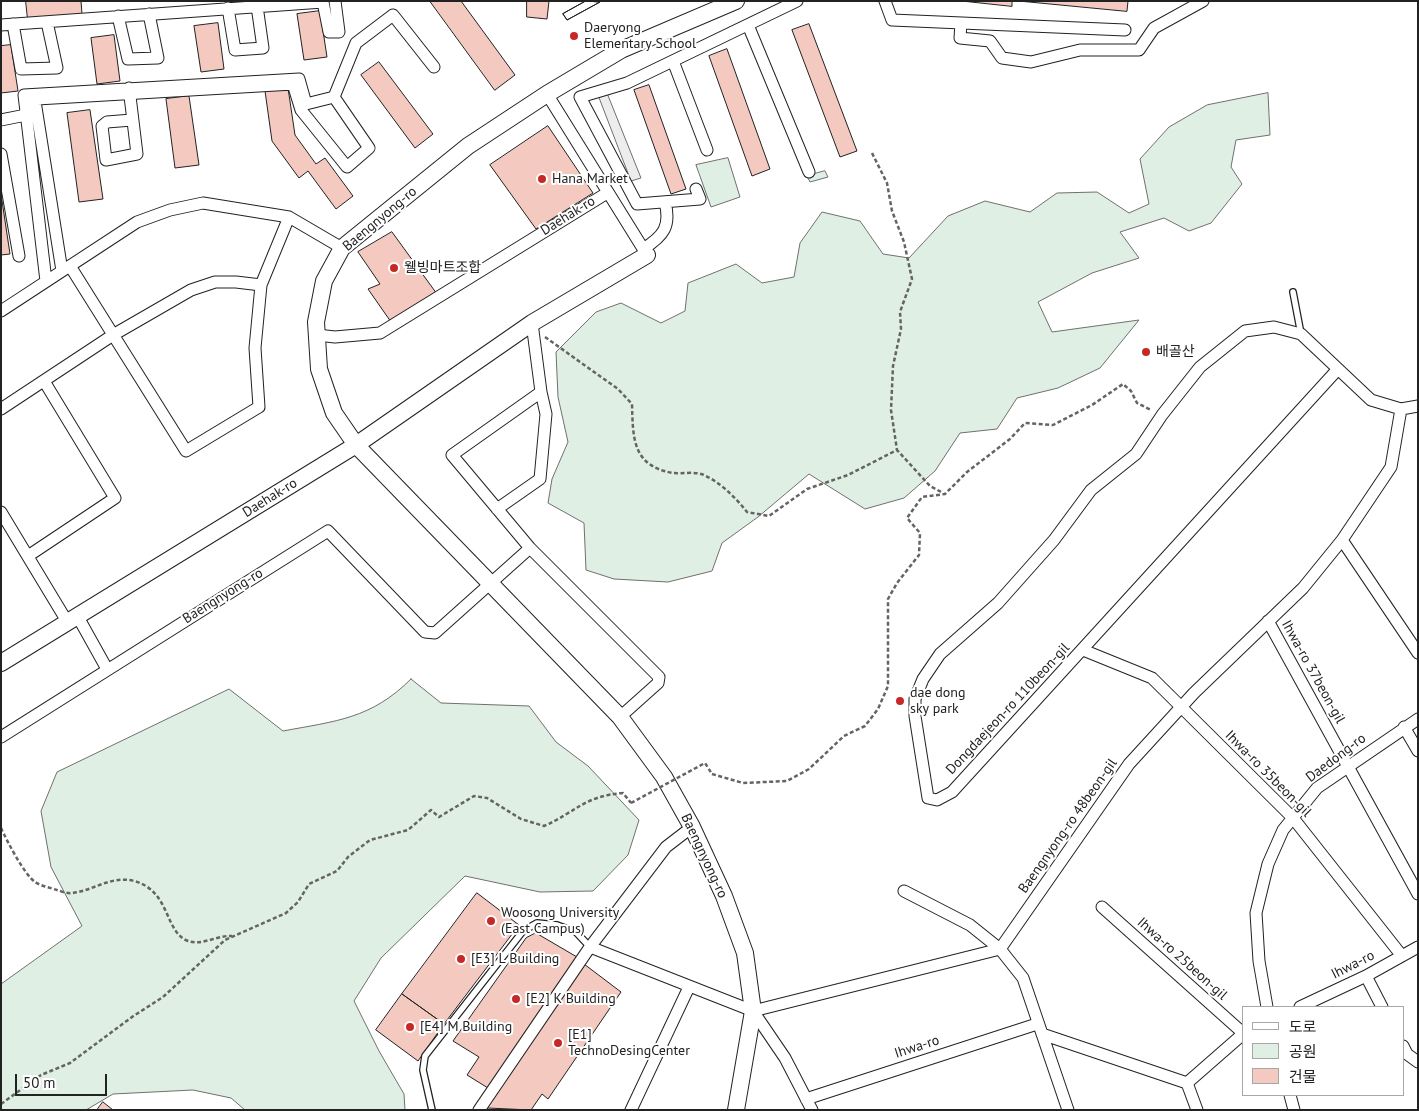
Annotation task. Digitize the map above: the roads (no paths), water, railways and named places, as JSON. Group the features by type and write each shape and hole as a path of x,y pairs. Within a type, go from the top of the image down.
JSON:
{"main road":[{"name":"Baengnyong-ro","path":"736,1 621,50 547,94 468,146 342,248 324,281 316,322 318,369 334,413 356,445 620,717 664,777 692,827 724,896 745,953 753,1011 736,1110"},
{"name":"Daehak-ro","path":"1,663 356,445 645,252"}],"street":[{"path":"5,24 282,1"},
{"path":"5,24 323,2 329,32 339,32 335,1"},
{"path":"696,189 700,199 637,204 580,97 627,83 798,1"},
{"path":"884,1 892,20 1125,30"},
{"path":"961,23 960,38 990,41 1002,58 1031,62 1080,50 1139,50 1154,28 1203,1"},
{"path":"228,8 234,50 263,48 257,6"},
{"path":"118,16 128,60 158,58 149,14"},
{"path":"334,97 356,43 393,15 434,67"},
{"path":"5,24 21,69 56,68 47,22"},
{"path":"748,25 809,172"},
{"path":"673,61 707,150"},
{"path":"289,217 261,285 254,348 259,407 186,451 113,335 66,268 35,101 37,99 129,90 298,79 306,104 334,97"},
{"path":"46,281 24,95 293,84 302,110 347,167 369,148 334,97"},
{"path":"129,90 132,120"},
{"name":"Daehak-ro","path":"547,94 645,252"},
{"path":"1,120 37,112"},
{"path":"1,154 19,256"},
{"name":"Daehak-ro","path":"317,335 335,337 380,333 607,192"},
{"path":"645,252 663,232 669,218 665,202"},
{"path":"1,311 137,222 170,210 203,203 289,217 342,248"},
{"path":"1,409 113,335 191,290 214,282 261,285"},
{"name":"Dongdaejeon-ro 110beon-gil","path":"1338,369 1084,650 952,792 937,800 928,798 915,716 915,699 923,679 940,654 998,603 1054,540 1091,490 1136,454 1162,416 1200,368 1245,330 1274,327 1301,334 1371,400 1401,409 1418,406"},
{"path":"497,509 540,478 546,414 541,392 533,328"},
{"path":"28,556 115,498 44,381"},
{"path":"541,392 452,455 530,548 660,677 658,683 620,717"},
{"path":"1401,409 1391,467 1342,540 1418,653"},
{"path":"1,512 28,556 107,669 1,737"},
{"name":"Baengnyong-ro","path":"107,669 328,530 425,632 435,633 489,584"},
{"name":"Baengnyong-ro 48beon-gil","path":"1000,949 1129,764 1180,708 1302,588 1342,540"},
{"path":"489,584 530,548"},
{"name":"Ihwa-ro 37beon-gil","path":"1268,621 1418,894"},
{"name":"Ihwa-ro 35beon-gil","path":"1084,650 1152,678 1180,708 1293,818 1402,956"},
{"name":"Daedong-ro","path":"1267,1006 1259,962 1256,913 1268,864 1284,830 1317,788 1418,719"},
{"path":"1404,727 1418,751"},
{"path":"479,1110 590,947 666,847 692,827"},
{"path":"904,891 970,925 1000,949 1022,978 1068,1110"},
{"name":"Ihwa-ro 25beon-gil","path":"1102,907 1242,1033"},
{"path":"590,947 753,1011 1000,949"},
{"name":"Ihwa-ro","path":"1302,1006 1366,976 1418,947"},
{"path":"1366,976 1381,1006"},
{"path":"631,1110 689,987"},
{"path":"753,1011 785,1058 812,1110"},
{"path":"1039,1029 1187,1083"},
{"name":"Ihwa-ro","path":"806,1098 1039,1029"},
{"path":"1187,1083 1242,1035"},
{"path":"1404,1048 1407,1054 1418,1062"},
{"path":"1187,1083 1196,1110"},
{"path":"1290,1096 1294,1110"}],"lane":[{"path":"1293,292 1301,334"},
{"path":"432,1110 423,1070 425,1056 523,931 537,923 557,925 576,932 590,947"}],"place":[{"name":"Daeryong Elementary School","path":"574,36"},
{"name":"Hana Market","path":"542,179"},
{"name":"웰빙마트조합","path":"394,268"},
{"name":"배골산","path":"1146,352"},
{"name":"dae dong sky park","path":"900,701"},
{"name":"Woosong University (East Campus)","path":"491,921"},
{"name":"[E3] L Building","path":"461,959"},
{"name":"[E2] K Building","path":"516,999"},
{"name":"[E4] M Building","path":"410,1027"},
{"name":"[E1] TechnoDesingCenter","path":"558,1043"}]}
